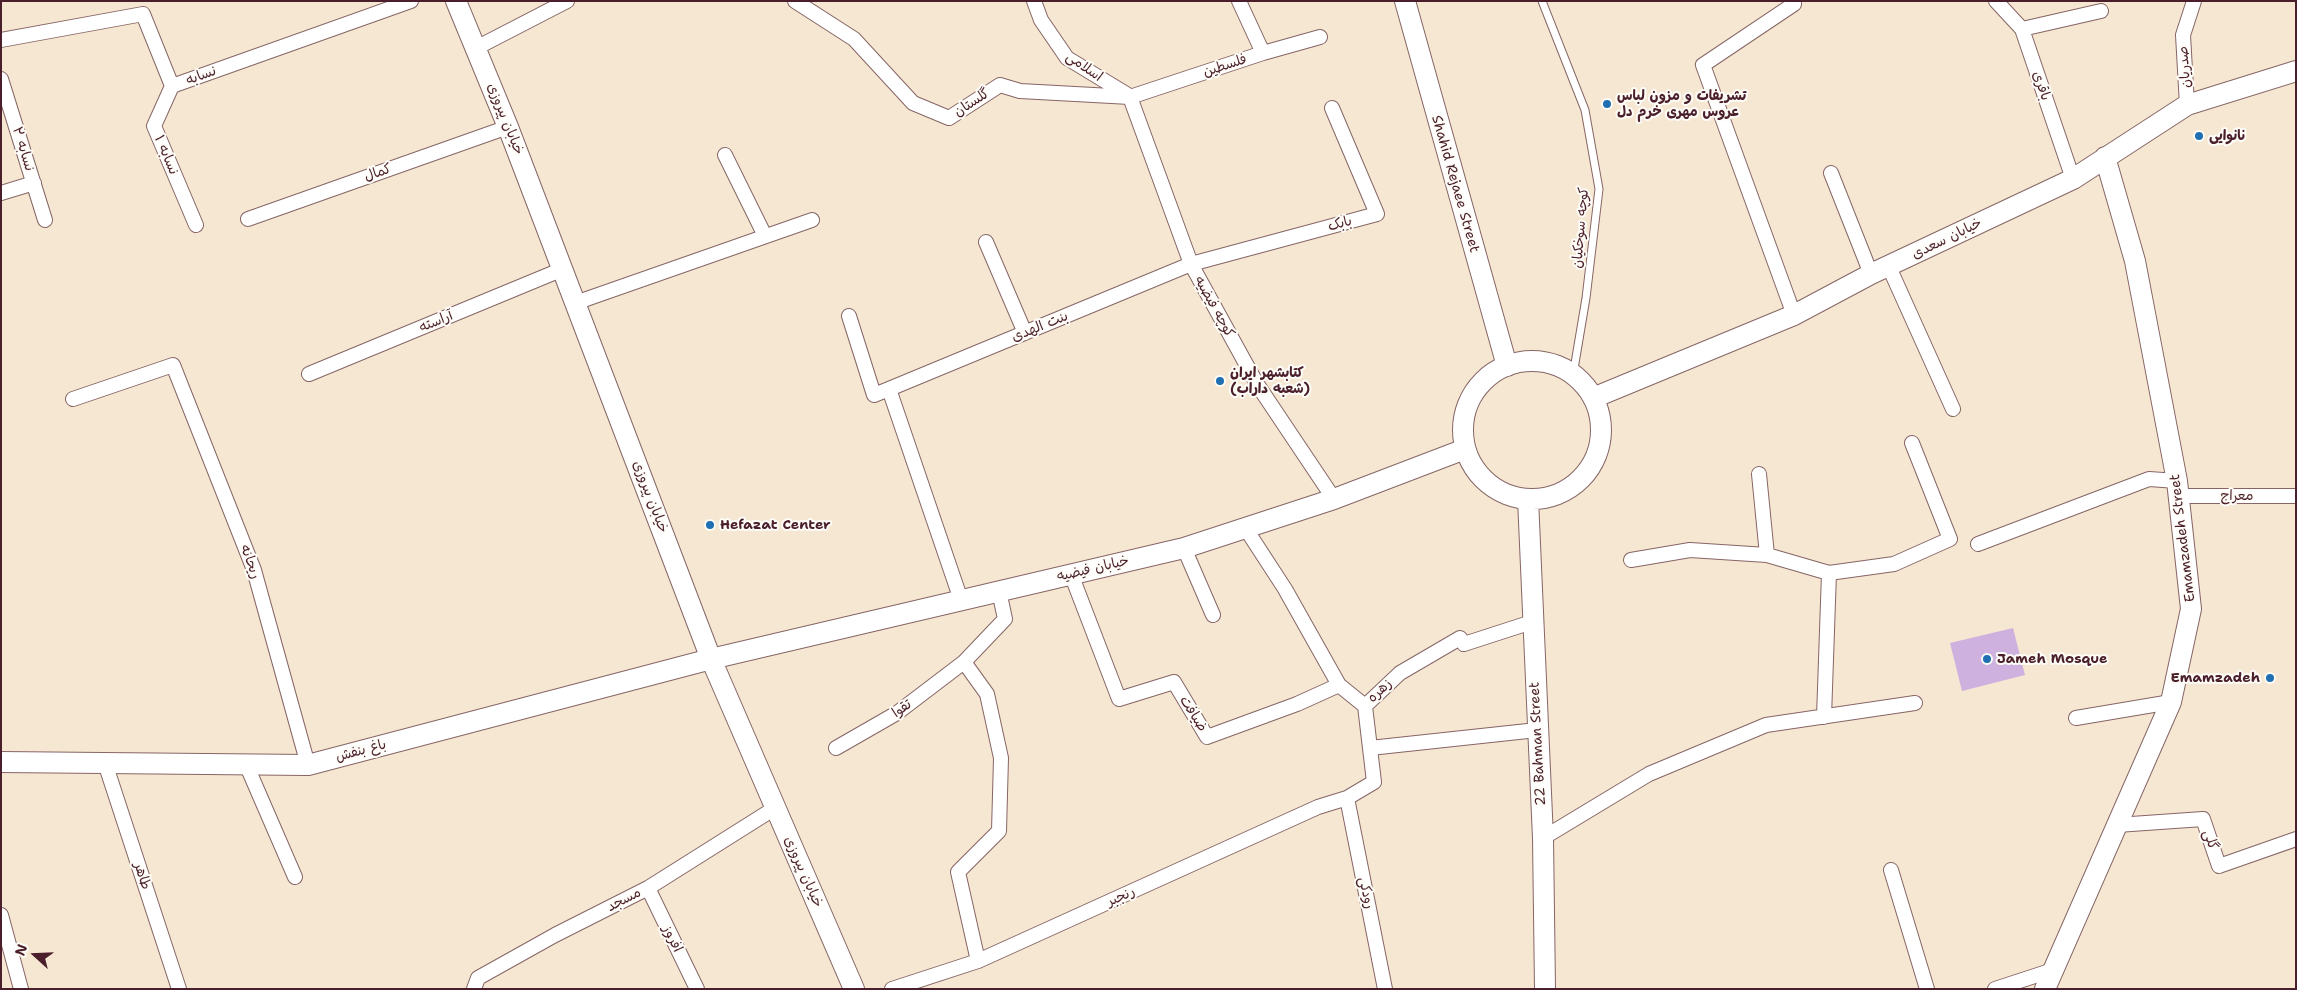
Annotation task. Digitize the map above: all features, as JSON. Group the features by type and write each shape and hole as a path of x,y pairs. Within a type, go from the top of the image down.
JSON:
{"main road":[{"name":"خیابان پیروزی","path":"456,1 508,127 712,659 854,989"},
{"name":"Shahid Rejaee Street","path":"1405,1 1507,366"},
{"name":"خیابان سعدی","path":"1593,398 1794,316 1880,270 2073,179 2187,105 2296,71"},
{"name":"Emamzadeh Street","path":"2049,980 2171,702 2191,609 2178,489 2135,261 2105,158"},
{"path":"1534,361 1548,363 1573,374 1593,398 1600,418 1600,438 1594,458 1587,470 1567,489 1548,497 1528,499 1511,496 1496,489 1482,478 1472,465 1465,449 1463,429 1469,402 1476,390 1490,376 1507,366 1534,361"},
{"name":"خیابان فیضیه","path":"712,659 1184,548 1334,499 1465,449"},
{"name":"22 Bahman Street","path":"1528,499 1543,838 1545,989"},
{"name":"باغ بنفش","path":"1,762 308,765 712,659"}],"street":[{"name":"نسابه","path":"1,40 143,14 172,86 411,1"},
{"path":"476,48 567,1"},
{"name":"گلستان","path":"795,1 854,39 913,103 949,118 1000,85 1020,91 1130,97"},
{"name":"اسلامی","path":"1034,1 1040,20 1067,58 1130,97"},
{"path":"1239,1 1263,53"},
{"path":"1794,1 1794,4 1703,64 1794,316"},
{"name":"باقری","path":"1996,1 2022,28 2073,179"},
{"name":"صدریان","path":"2187,105 2183,35 2194,1"},
{"path":"2022,28 2101,11"},
{"name":"فلسطین","path":"1130,97 1263,53 1320,37"},
{"name":"نسابه ۲","path":"1,79 45,220"},
{"name":"نسابه ۱","path":"172,86 154,126 196,225"},
{"name":"کوچه فیضیه","path":"1130,97 1191,264 1257,384 1334,499"},
{"name":"بابک","path":"1191,264 1378,214 1332,108"},
{"name":"کمال","path":"248,219 508,127"},
{"path":"725,155 765,236"},
{"path":"1831,173 1953,409"},
{"path":"1,193 34,183"},
{"path":"576,303 812,220"},
{"path":"986,242 1025,333"},
{"name":"بنت الهدی","path":"849,316 874,396 1191,264"},
{"name":"آراسته","path":"309,374 563,269"},
{"name":"ریحانه","path":"73,399 173,364 254,570 308,765"},
{"path":"889,389 961,600"},
{"path":"1631,560 1690,550 1767,555 1829,573 1894,564 1950,539 1912,443"},
{"path":"1759,474 1767,555"},
{"name":"معراج","path":"1978,544 2149,479 2178,489 2296,496"},
{"name":"زهره","path":"1246,529 1285,590 1339,685 1366,706 1400,673 1460,638 1464,644 1532,622"},
{"path":"1184,548 1212,615"},
{"path":"1824,717 1829,573"},
{"name":"ضیافت","path":"1071,574 1119,699 1174,682 1208,736 1297,704 1339,685"},
{"name":"تقوا","path":"836,748 897,713 964,662 1005,619 999,591"},
{"path":"964,662 987,694 1001,758 999,831 958,872 978,961"},
{"path":"2076,718 2171,702"},
{"path":"1543,838 1649,774 1766,725 1915,703"},
{"path":"1366,706 1370,748 1538,730"},
{"name":"رنجبر","path":"892,989 978,961 1318,807 1346,798 1374,782 1370,748"},
{"name":"طاهر","path":"105,763 179,989"},
{"path":"246,764 295,877"},
{"name":"رودکی","path":"1346,798 1385,989"},
{"name":"مسجد","path":"474,989 478,978 555,935 648,888 775,808"},
{"name":"گلی","path":"2117,825 2203,819 2219,866 2296,839"},
{"path":"1890,870 1927,989"},
{"name":"افروز","path":"648,888 697,989"},
{"path":"1,915 21,989"},
{"path":"1995,989 2049,980"}],"lane":[{"name":"کوچه سوخکیان","path":"1542,1 1585,110 1598,190 1586,298 1573,374"}],"building":[{"name":"Jameh Mosque","path":"2013,628 2025,675 1962,691 1950,643"}],"place":[{"name":"تشریفات و مزون لباس عروس مهری خرم دل","path":"1607,104"},
{"name":"نانوایی","path":"2199,136"},
{"name":"کتابشهر ایران (شعبه داراب)","path":"1220,381"},
{"name":"Hefazat Center","path":"710,525"},
{"name":"Jameh Mosque","path":"1987,659"},
{"name":"Emamzadeh","path":"2270,678"}]}
